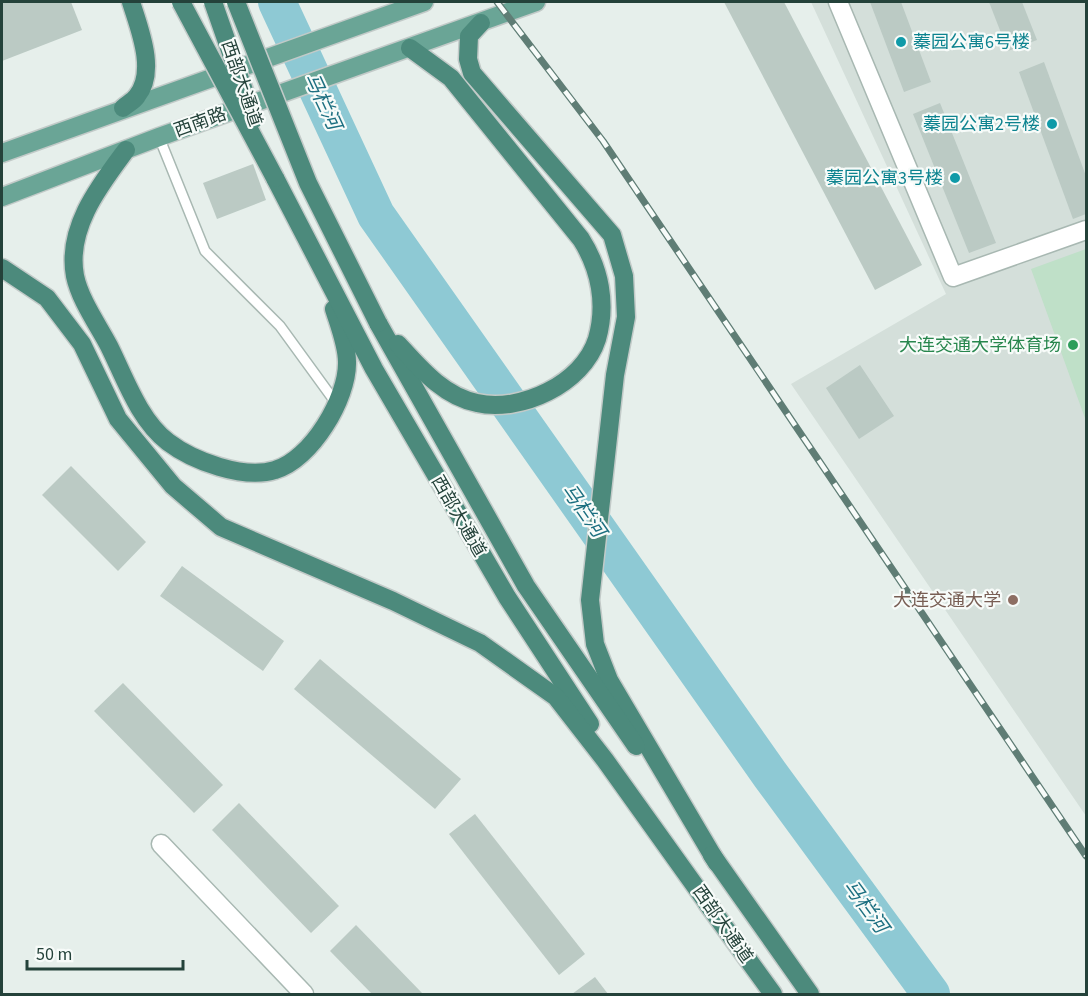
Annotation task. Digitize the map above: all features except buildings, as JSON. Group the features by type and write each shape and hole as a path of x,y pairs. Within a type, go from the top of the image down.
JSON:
{"highway":[{"path":"123,108 137,96 144,83 146,63 143,39 131,2"},
{"path":"181,2 275,178"},
{"name":"西部大通道","path":"213,2 275,178 374,369 507,597 713,911 773,994"},
{"name":"西部大通道","path":"236,2 308,183 378,323 526,586 810,994"},
{"path":"481,23 469,36 468,59 472,73 612,235 624,276 626,317 615,375 590,600 595,644 609,680 717,863"},
{"path":"378,323 435,384 475,403 501,406 533,400 558,386 584,364 597,340 601,289 594,258 581,238 451,78 403,51"},
{"path":"126,150 92,196 76,242 75,277 142,412 168,442 210,464 244,473 276,470 306,450 326,425 338,405 348,362 321,267"},
{"path":"2,268 48,298 82,344 118,419 173,486 221,527 393,601 480,643 556,697 605,760 713,911"}],"main road":[{"path":"2,153 424,2"},
{"name":"西南路","path":"2,197 159,137 536,2"}],"street":[{"path":"838,2 953,277 1086,230"},
{"path":"161,844 304,994"}],"lane":[{"path":"159,137 205,250 280,326 338,405"}],"shaded area":[{"name":"大连交通大学","path":"811,2 1086,2 1086,816 791,384 946,294"}],"green space":[{"name":"大连交通大学体育场","path":"1086,249 1086,421 1031,269"}],"waterway":[{"name":"马栏河","path":"277,2 376,215 771,776 931,994"}],"railway":[{"path":"497,2 603,141 1086,856"}],"place":[{"name":"蓁园公寓6号楼","path":"901,42"},
{"name":"蓁园公寓2号楼","path":"1052,124"},
{"name":"蓁园公寓3号楼","path":"955,178"},
{"name":"大连交通大学体育场","path":"1073,345"},
{"name":"大连交通大学","path":"1013,600"}]}
